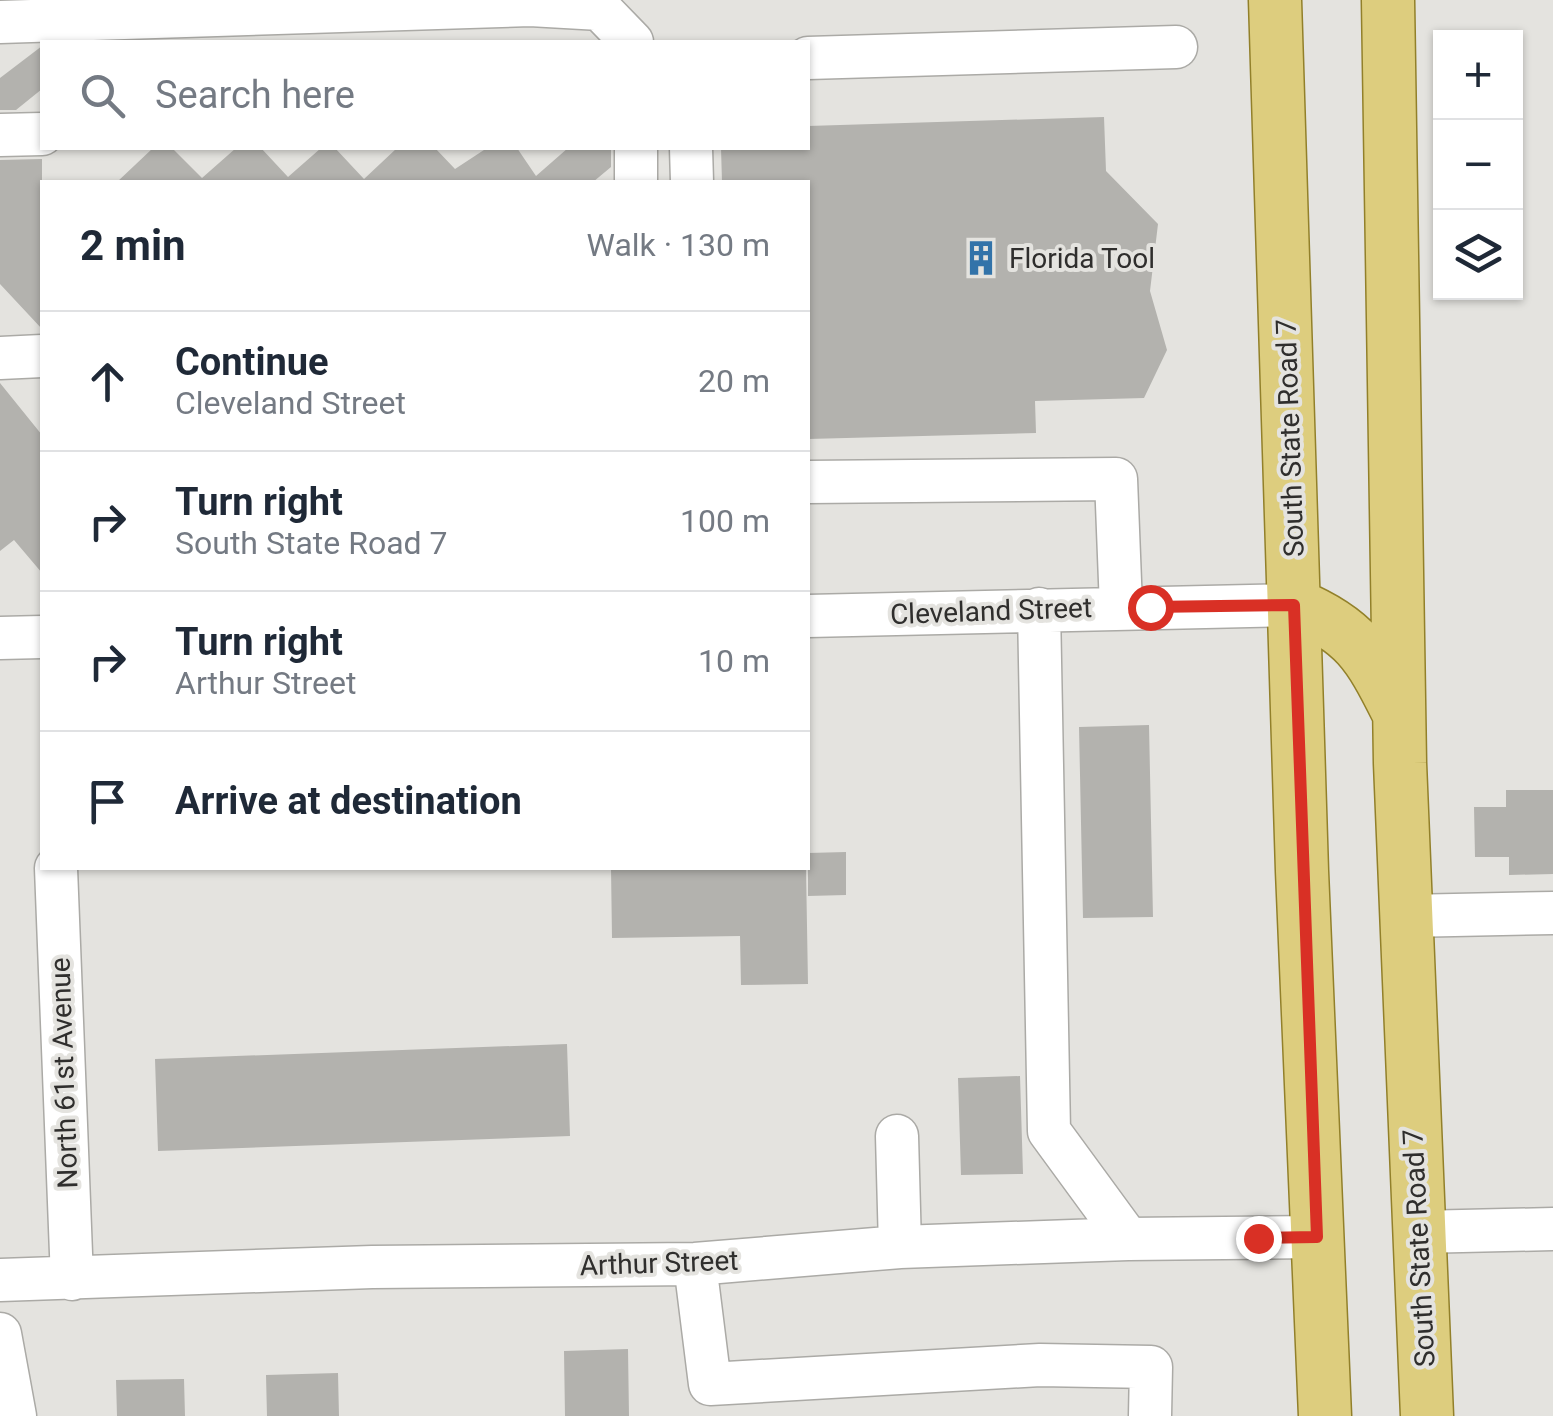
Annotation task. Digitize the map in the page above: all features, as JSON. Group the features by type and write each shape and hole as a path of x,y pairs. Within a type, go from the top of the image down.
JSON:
{"main road":[{"name":"South State Road 7","path":"1275,0 1325,1416"},
{"name":"South State Road 7","path":"1388,0 1400,716 1427,1416"},
{"path":"1294,605 1324,617 1350,637 1375,666 1400,716"}],"street":[{"path":"0,22 530,5 600,9 630,40"},
{"path":"810,58 1176,47"},
{"path":"0,135 40,134"},
{"path":"636,150 636,180"},
{"path":"691,150 692,180"},
{"path":"0,358 40,356"},
{"path":"810,482 1116,479 1121,607"},
{"name":"Cleveland Street","path":"810,616 1294,605"},
{"path":"1039,609 1049,1131 1128,1239"},
{"path":"0,638 40,637"},
{"name":"North 61st Avenue","path":"56,870 72,1278"},
{"path":"1406,916 1553,913"},
{"path":"897,1136 900,1248"},
{"path":"1418,1232 1553,1229"},
{"name":"Arthur Street","path":"0,1280 372,1267 695,1264 900,1248 1317,1237"},
{"path":"695,1264 710,1384 1040,1365 1151,1367 1150,1416"},
{"path":"0,1334 15,1416"}],"building":[{"path":"40,48 40,91 16,110 0,110 0,78"},
{"name":"Florida Tool","path":"1104,117 1106,171 1158,224 1150,291 1167,350 1144,398 1035,401 1036,433 810,439 810,180 722,180 721,150 810,150 810,126"},
{"path":"151,150 174,150 202,178 234,150 263,150 288,177 319,150 337,150 364,179 395,150 437,150 455,169 484,150 518,150 536,176 566,150 611,150 611,167 595,180 119,180"},
{"path":"42,159 40,327 0,284 0,160"},
{"path":"0,383 40,433 40,571 14,540 0,551"},
{"path":"1149,725 1153,917 1083,918 1079,727"},
{"path":"1506,790 1553,790 1553,874 1509,875 1509,857 1475,857 1474,807 1506,807"},
{"path":"846,852 846,895 808,896 810,853"},
{"path":"611,870 806,870 808,984 741,985 740,936 612,938"},
{"path":"567,1044 570,1136 158,1151 155,1059"},
{"path":"1020,1076 1023,1174 961,1175 958,1078"},
{"path":"628,1349 629,1416 565,1416 564,1351"},
{"path":"338,1373 339,1416 267,1416 266,1375"},
{"path":"184,1379 185,1416 117,1416 116,1380"}],"place":[{"name":"Florida Tool","path":"981,258"}],"route":[{"path":"1150,607 1294,605 1317,1237 1258,1238"}]}
